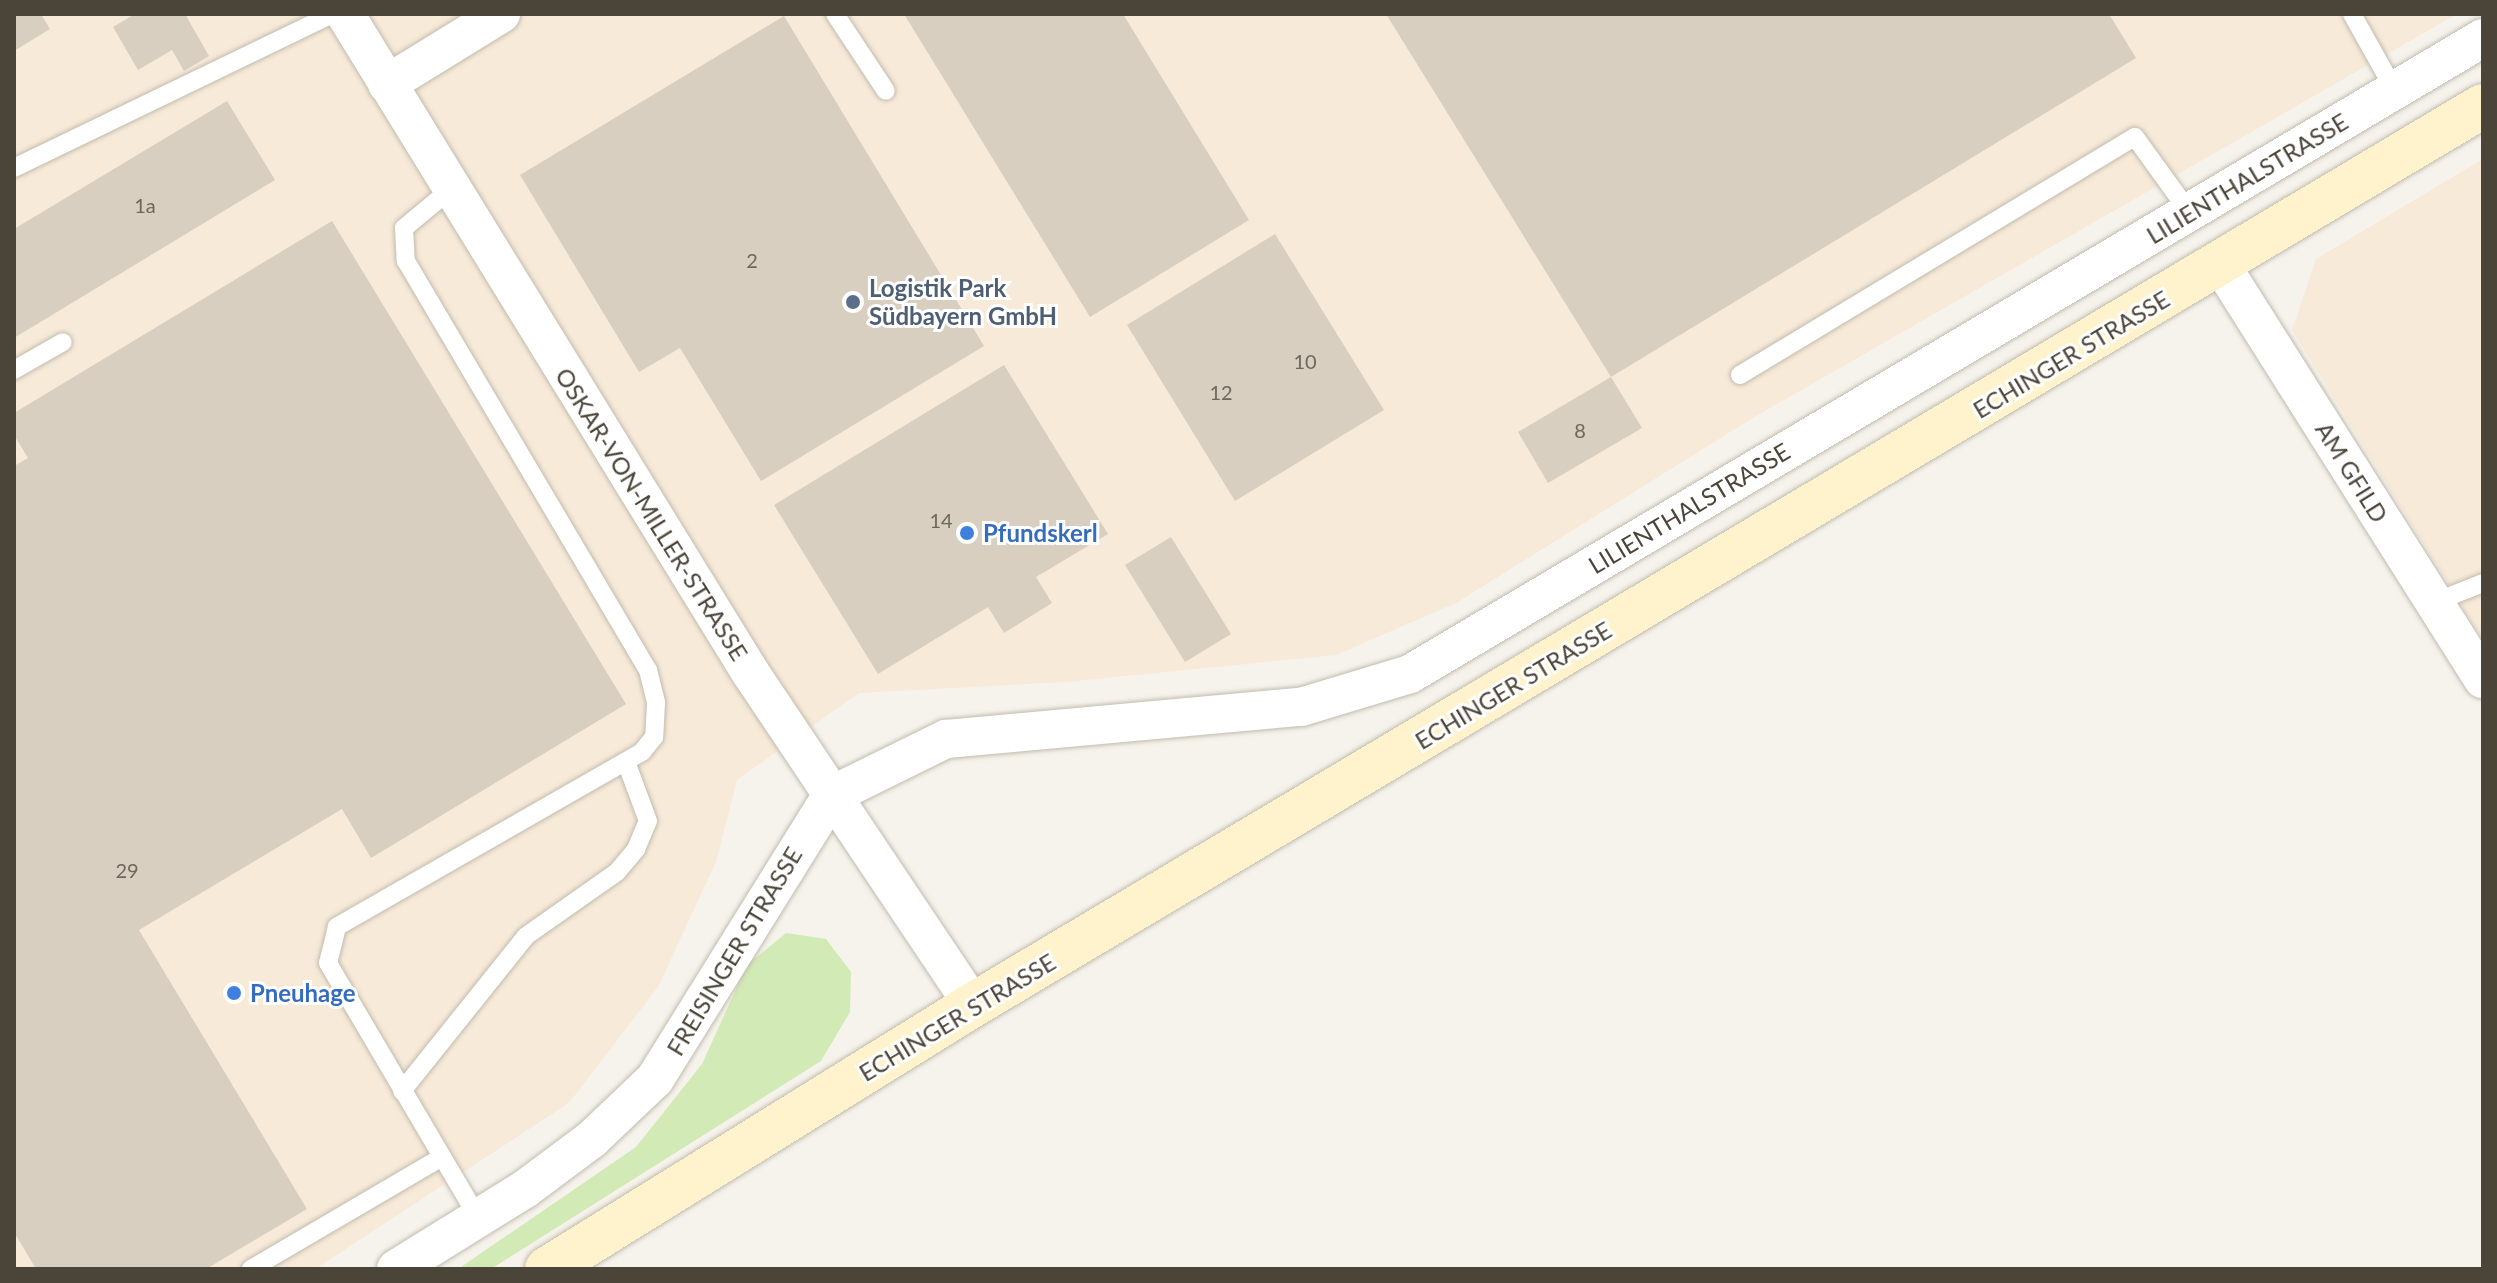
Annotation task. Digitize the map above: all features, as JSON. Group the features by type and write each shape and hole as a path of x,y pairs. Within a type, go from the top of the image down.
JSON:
{"main road":[{"name":"ECHINGER STRASSE","path":"547,1269 973,1005 2221,265 2483,106"}],"street":[{"name":"OSKAR-VON-MILLER-STRASSE","path":"345,14 451,189 832,795 973,1005"},
{"path":"387,84 501,14"},
{"name":"LILIENTHALSTRASSE","path":"832,795 946,739 1301,707 1410,674 2483,38"},
{"name":"AM GFILD","path":"2221,265 2483,679"},
{"name":"FREISINGER STRASSE","path":"396,1269 478,1218 592,1139 655,1079 832,795"}],"lane":[{"path":"14,168 333,14"},
{"path":"835,14 886,91"},
{"path":"2352,14 2395,91"},
{"path":"1740,375 2135,137 2189,212"},
{"path":"451,189 404,228 406,261 648,670 654,737 626,762 337,927 328,963 478,1218"},
{"path":"14,370 63,342"},
{"path":"2435,602 2483,583"},
{"path":"402,1091 526,936 617,872 636,849 648,821 626,762"},
{"path":"251,1269 442,1157"}],"shaded area":[{"path":"14,14 2457,14 1751,419 1456,603 1336,655 1065,682 859,693 737,780 716,862 658,987 569,1103 315,1269 14,1269"},
{"path":"2483,159 2483,640 2292,330 2316,259"}],"green space":[{"path":"786,933 826,939 851,972 850,1012 821,1061 491,1269 458,1269 636,1147 702,1064 747,965"}],"building":[{"path":"14,14 41,14 50,29 14,51"},
{"path":"135,14 185,14 209,56 184,71 172,50 138,70 113,27"},
{"path":"904,14 1123,14 1249,220 1090,317"},
{"path":"1386,14 2109,14 2136,58 1611,377"},
{"path":"784,16 984,346 761,481 680,348 639,372 520,175"},
{"path":"227,101 275,180 14,338 14,229"},
{"path":"332,221 626,704 371,858 342,809 139,930 307,1209 206,1269 36,1269 14,1232 14,466 28,458 14,435 14,413"},
{"path":"1275,234 1384,410 1235,501 1127,325"},
{"path":"1004,365 1108,534 1036,577 1052,603 1004,633 988,607 878,674 774,505"},
{"path":"1611,377 1642,428 1548,483 1518,432"},
{"path":"1171,537 1231,634 1185,662 1125,565"}],"place":[{"name":"Logistik Park Südbayern GmbH","path":"853,302"},
{"name":"Pfundskerl","path":"967,533"},
{"name":"Pneuhage","path":"234,993"}]}
